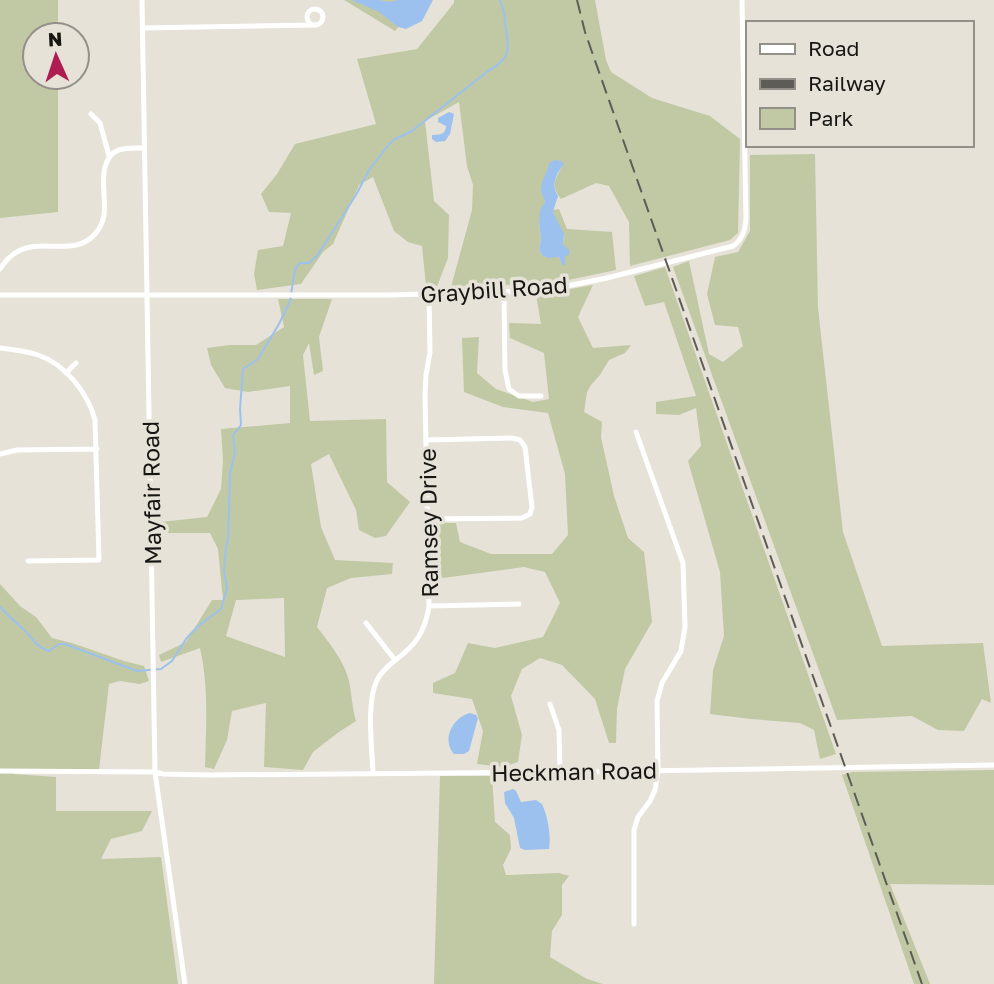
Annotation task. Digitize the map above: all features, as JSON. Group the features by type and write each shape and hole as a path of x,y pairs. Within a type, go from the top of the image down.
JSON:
{"street":[{"name":"Mayfair Road","path":"142,0 155,772 185,984"},
{"name":"Graybill Road","path":"0,295 429,295 543,290 607,278 733,246 741,239 746,218 742,0"},
{"path":"142,28 313,25"},
{"path":"91,114 100,123 109,156"},
{"path":"0,270 11,256 27,248 40,245 80,246 96,234 104,218 102,178 109,156 126,148 144,148"},
{"path":"504,291 505,370 509,389 519,396 541,396"},
{"name":"Ramsey Drive","path":"373,773 372,696 378,678 388,665 419,637 427,621 429,606 426,375 430,352 429,295"},
{"path":"0,348 35,354 66,373 85,396 93,411 96,428 99,560 28,561"},
{"path":"66,373 76,363"},
{"path":"634,924 634,830 638,817 650,802 655,790 658,771 657,701 662,684 684,642 685,627 684,572 636,432"},
{"path":"426,440 517,438 525,447 533,507 530,514 522,518 427,519"},
{"path":"0,454 17,450 97,449"},
{"path":"429,606 519,604"},
{"path":"366,623 395,660"},
{"path":"550,704 559,730 560,772"},
{"name":"Heckman Road","path":"0,771 155,772 197,775 994,765"}],"green space":[{"path":"0,0 58,0 58,21 21,21 21,91 58,91 58,212 0,218"},
{"path":"344,0 420,0 395,31"},
{"path":"454,0 595,0 606,60 611,72 652,98 710,116 740,139 738,233 730,240 630,266 629,222 609,186 596,183 561,199 555,186 562,166 550,165 542,185 545,202 539,224 539,250 543,256 559,257 562,265 565,264 564,237 553,212 559,209 567,229 612,232 616,270 554,283 451,287 472,210 473,185 467,166 459,102 425,121 434,201 449,215 448,258 436,289 426,286 422,246 408,242 394,231 373,177 359,185 333,244 323,252 301,284 257,290 254,274 258,250 283,246 291,213 269,212 261,194 295,144 376,124 357,59 417,49"},
{"path":"815,154 818,308 843,532 882,646 983,643 991,703 982,699 964,731 938,730 912,716 837,720 673,267 689,261 709,354 723,362 743,346 738,327 715,325 707,294 715,257 738,252 750,231 750,155"},
{"path":"665,267 836,754 820,759 814,730 800,723 710,714 713,670 724,636 720,572 688,461 701,446 696,408 679,415 656,414 656,402 696,396 664,302 645,306 634,276"},
{"path":"593,285 578,317 593,348 631,345 625,353 609,360 591,385 587,392 584,412 602,422 601,437 614,496 628,538 644,552 652,622 625,669 617,709 616,743 609,743 595,699 562,665 540,658 522,669 511,696 522,735 518,762 502,767 477,764 483,731 472,699 433,693 433,683 455,673 468,643 495,648 543,637 560,603 545,572 524,567 443,578 432,564 432,523 456,523 460,542 491,554 552,554 568,535 565,474 548,413 503,407 464,392 462,338 479,337 477,373 496,389 533,402 549,399 544,353 510,338 509,323 541,324 536,295"},
{"path":"278,299 332,299 319,337 323,371 314,375 309,343 303,355 310,421 386,419 387,482 410,502 386,536 375,538 359,530 356,510 329,454 311,464 321,527 335,560 393,563 392,574 351,578 327,588 317,627 336,652 347,673 356,721 313,752 303,770 264,767 266,703 232,711 227,740 214,769 205,767 206,693 200,648 161,662 159,655 186,642 212,600 223,600 218,549 210,533 162,533 160,522 207,517 221,489 221,429 290,423 290,386 248,392 225,388 211,365 207,348 256,345 284,327","holes":["284,598 285,657 226,636 236,600"]},
{"path":"0,584 20,606 36,617 52,638 144,666 149,681 140,684 120,681 109,684 99,770 21,769 13,774 56,777 56,811 152,811 142,831 111,839 101,859 161,857 178,984 0,984"},
{"path":"994,770 994,885 890,884 930,984 914,984 842,775 852,772"},
{"path":"440,776 492,776 495,822 510,835 511,849 503,865 506,875 559,873 569,876 562,885 562,915 552,931 550,957 587,979 603,984 434,984"}],"water":[{"path":"352,0 433,0 422,21 406,29 398,27 379,12"},
{"path":"449,112 454,114 450,134 445,141 436,142 432,135 439,135 446,129 446,126 438,122 438,118"},
{"path":"555,160 564,164 555,179 558,196 553,212 564,234 563,244 569,250 569,255 565,256 565,265 562,265 559,257 543,256 539,250 540,210 545,202 541,188 549,163"},
{"path":"470,713 478,718 469,751 454,754 449,742 451,730 458,719"},
{"path":"513,789 521,802 536,800 542,804 550,838 549,849 520,848 514,818 505,803 504,792"}],"waterway":[{"path":"0,607 44,649 49,651 59,644 65,644 137,671 161,669 172,661 198,626 221,609 227,588 224,571 230,473 235,452 233,435 241,425 243,369 258,359 279,324 290,301 295,269 300,263 309,263 317,256 369,170 389,144 412,131 506,56 507,38 500,0"}],"railway":[{"path":"577,0 599,72 922,984"}]}
